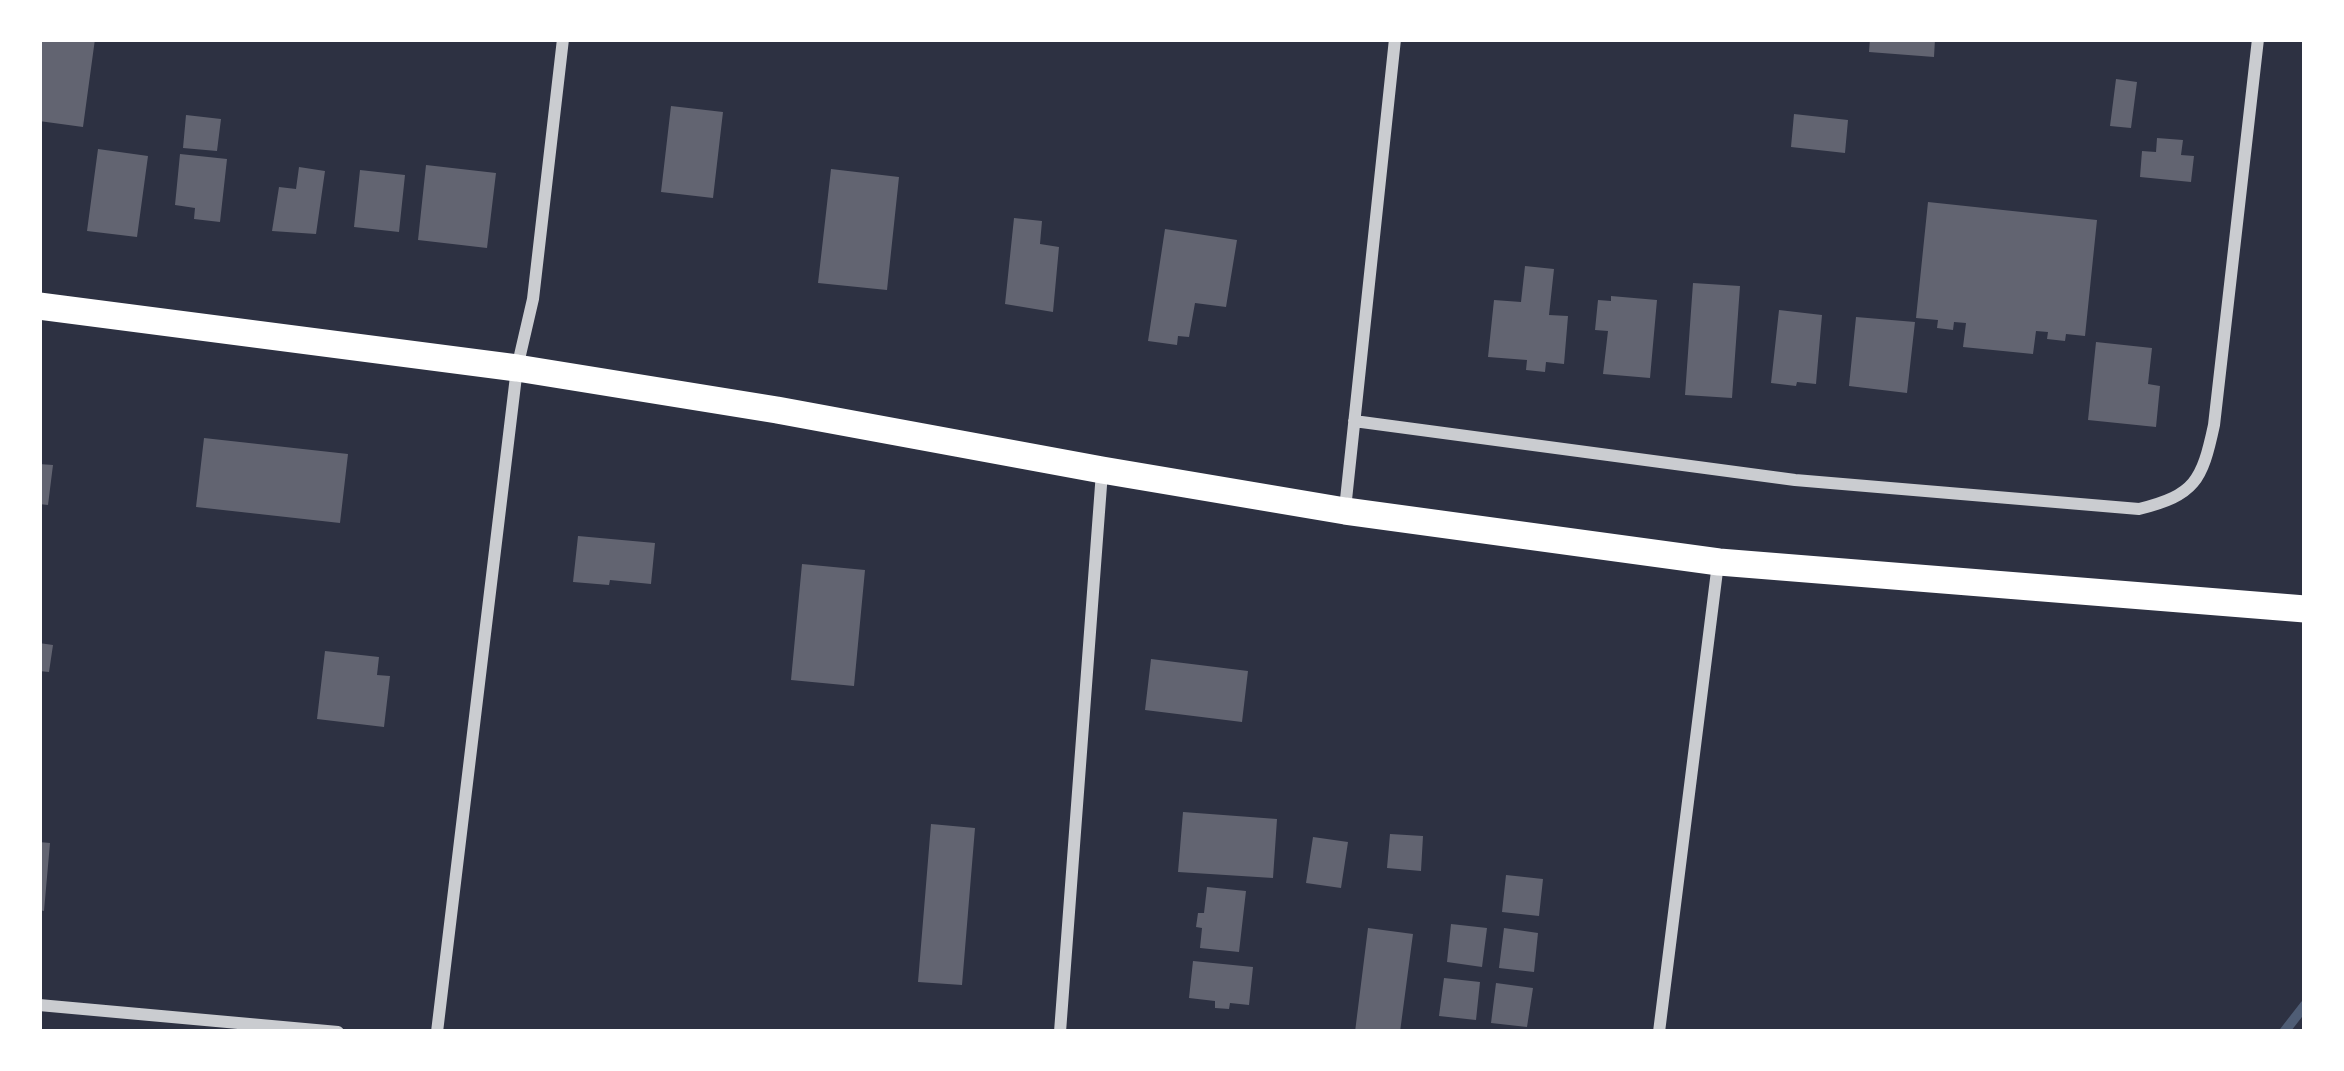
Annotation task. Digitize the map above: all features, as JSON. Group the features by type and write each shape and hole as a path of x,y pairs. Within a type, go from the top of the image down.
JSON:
{"main road":[{"path":"39,306 517,368 1345,511 1718,562 2305,609"}],"street":[{"path":"437,1032 517,368 533,299 563,39"},
{"path":"1345,511 1396,39"},
{"path":"1354,421 1795,479 2138,509 2171,501 2194,483 2207,460 2214,425 2258,39"},
{"path":"1060,1032 1102,470"},
{"path":"1659,1032 1718,562"},
{"path":"39,1005 338,1032"}],"building":[{"path":"39,39 95,39 83,127 39,121"},
{"path":"1870,39 1935,39 1934,57 1869,52"},
{"path":"2116,79 2137,82 2131,128 2110,126"},
{"path":"671,106 723,112 713,198 661,192"},
{"path":"1794,114 1848,120 1845,153 1791,147"},
{"path":"186,115 221,119 217,151 183,148"},
{"path":"2157,138 2183,140 2181,155 2194,156 2191,182 2140,177 2142,151 2156,152"},
{"path":"98,149 148,156 137,237 87,231"},
{"path":"180,154 227,159 220,222 194,219 195,208 175,205"},
{"path":"426,165 496,173 487,248 418,240"},
{"path":"299,167 325,171 316,234 272,231 279,187 296,189"},
{"path":"831,169 899,177 887,290 818,283"},
{"path":"360,170 405,175 399,232 354,227"},
{"path":"1928,202 2097,220 2085,336 2066,334 2065,341 2047,339 2048,332 2036,331 2033,354 1963,347 1966,323 1954,322 1953,330 1937,328 1938,320 1916,318"},
{"path":"1014,218 1042,221 1040,244 1059,247 1053,312 1005,304"},
{"path":"1165,229 1237,240 1226,307 1195,303 1189,337 1178,336 1177,345 1148,341"},
{"path":"1525,266 1554,269 1549,315 1568,316 1564,364 1546,362 1545,372 1526,370 1527,360 1488,357 1494,300 1521,302"},
{"path":"1693,283 1740,286 1732,398 1685,395"},
{"path":"1611,296 1657,300 1650,378 1603,374 1608,331 1595,330 1598,300 1611,301"},
{"path":"1779,310 1822,315 1816,384 1771,383"},
{"path":"1856,317 1915,322 1907,393 1849,386"},
{"path":"2096,342 2152,348 2148,384 2160,386 2156,427 2088,420"},
{"path":"204,438 348,454 340,523 196,507"},
{"path":"39,464 53,465 48,505 39,504"},
{"path":"578,536 655,543 651,584 573,582"},
{"path":"802,564 865,570 854,686 791,680"},
{"path":"39,643 53,645 49,672 39,671"},
{"path":"325,651 379,657 377,675 390,676 384,727 317,719"},
{"path":"1151,659 1248,671 1242,722 1145,710"},
{"path":"1183,812 1277,819 1273,878 1178,872"},
{"path":"931,824 975,828 962,985 918,982"},
{"path":"1390,834 1423,836 1421,871 1387,868"},
{"path":"1313,837 1348,842 1341,888 1306,883"},
{"path":"39,842 50,843 44,911 39,910"},
{"path":"1506,875 1543,879 1539,916 1502,912"},
{"path":"1207,887 1246,891 1239,952 1200,948 1202,928 1196,927 1198,913 1204,913"},
{"path":"1451,924 1487,928 1482,967 1447,962"},
{"path":"1368,928 1413,934 1400,1032 1355,1032"},
{"path":"1504,928 1538,933 1534,972 1499,968"},
{"path":"1193,961 1253,967 1249,1005 1230,1003 1229,1009 1215,1008 1215,1001 1189,998"},
{"path":"1444,978 1480,982 1476,1020 1439,1016"},
{"path":"1496,983 1533,988 1527,1027 1491,1023"}],"waterway":[{"path":"2284,1032 2305,1005"}]}
